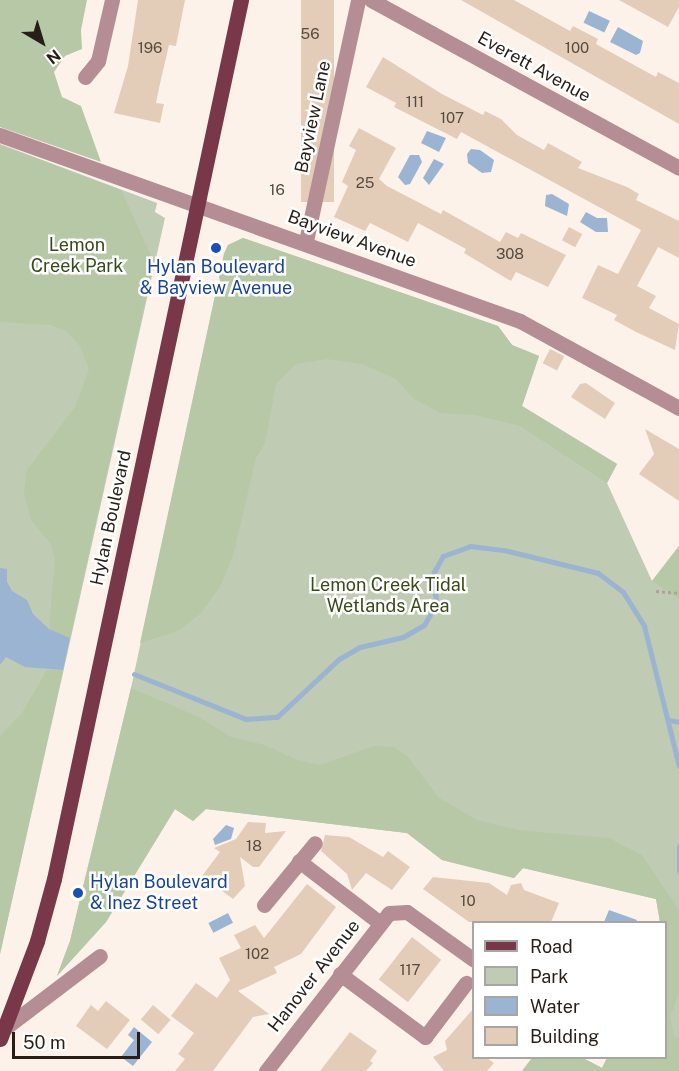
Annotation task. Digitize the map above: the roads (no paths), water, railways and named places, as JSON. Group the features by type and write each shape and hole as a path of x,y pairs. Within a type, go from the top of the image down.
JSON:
{"main road":[{"name":"Hylan Boulevard","path":"2,1034 47,912 242,0"}],"street":[{"path":"85,77 98,61 112,0"},
{"name":"Bayview Lane","path":"306,241 358,0"},
{"name":"Everett Avenue","path":"371,0 679,168"},
{"name":"Bayview Avenue","path":"0,135 306,241 520,321 610,367 679,408"},
{"path":"264,905 315,843"},
{"path":"299,861 380,923"},
{"name":"Hanover Avenue","path":"266,1071 380,923 398,910 407,912 472,959"},
{"path":"2,1034 100,956"},
{"path":"340,974 425,1037 466,983"}],"water":[{"path":"589,11 610,21 604,33 584,23"},
{"path":"618,27 643,41 640,53 636,55 610,42"},
{"path":"427,131 446,138 439,152 421,143"},
{"path":"471,149 480,150 494,160 491,172 482,173 468,163 467,154"},
{"path":"410,155 419,155 422,162 410,184 405,185 398,177"},
{"path":"434,159 444,164 429,185 423,178"},
{"path":"552,194 569,204 567,216 545,206 546,195"},
{"path":"586,212 597,218 607,218 608,232 596,232 580,222"},
{"path":"0,568 7,569 7,582 12,591 27,600 33,614 49,629 70,638 63,670 25,667 6,657 0,665"},
{"path":"226,825 234,828 231,839 215,845 213,839"},
{"path":"609,910 637,920 636,921 604,921"},
{"path":"228,913 233,923 213,933 208,923"},
{"path":"134,1027 152,1042 133,1066 121,1057 134,1040 128,1035"}],"waterway":[{"path":"134,674 246,719 277,717 339,659 360,647 403,637 424,625 436,604 434,572 443,556 470,546 504,550 598,573 623,592 644,626 679,766"},
{"path":"668,720 679,722"},
{"path":"679,846 679,871"}],"place":[{"name":"Hylan Boulevard & Bayview Avenue","path":"216,248"},
{"name":"Hylan Boulevard & Inez Street","path":"78,893"}],"park label":[{"name":"Lemon Creek Park","path":"77,256"},
{"name":"Lemon Creek Tidal Wetlands Area","path":"388,596"}]}
